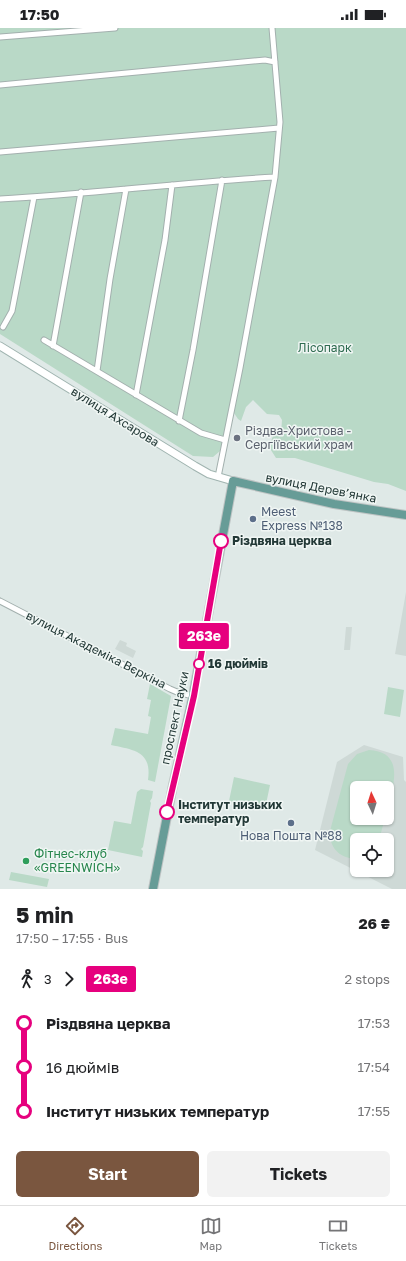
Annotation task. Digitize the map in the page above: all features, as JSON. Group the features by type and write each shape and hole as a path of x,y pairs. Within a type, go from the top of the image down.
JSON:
{"main road":[{"name":"вулиця Ахсарова","path":"0,346 209,474 233,482"},
{"name":"вулиця Дерев’янка","path":"233,482 334,504 406,515"},
{"name":"проспект Науки","path":"153,889 172,790 194,696 233,482"}],"street":[{"path":"0,37 114,28"},
{"path":"218,477 240,368 275,177 279,128 272,28"},
{"path":"0,85 265,60 275,62"},
{"path":"0,152 279,128"},
{"path":"0,198 34,197 172,184 275,177"},
{"path":"179,421 195,342 222,180"},
{"path":"136,395 165,240 172,184"},
{"path":"97,371 110,279 126,189"},
{"path":"53,346 81,192"},
{"path":"3,327 12,312 34,197"},
{"path":"44,340 179,421 201,433 225,440"},
{"name":"вулиця Академіка Вєркіна","path":"0,601 170,689 194,696"}],"shaded area":[{"path":"406,592 406,656 395,654"},
{"path":"346,627 352,627 350,650 344,650"},
{"path":"120,640 127,643 126,646 136,651 133,658 115,649"},
{"path":"364,745 403,757 404,780 406,782 406,889 392,889 368,877 394,877 394,833 350,833 350,868 315,850 337,762"}],"green space":[{"name":"Лісопарк","path":"0,28 406,28 406,491 388,484 374,482 295,458 276,458 269,447 273,436 281,434 282,420 279,415 267,414 253,400 246,407 241,421 234,413 230,414 220,451 213,457 193,456 0,334"},
{"path":"150,684 171,696 155,782 148,780 149,770 147,763 140,754 127,748 111,745 115,728 148,734 151,717 148,716 151,700 147,699"},
{"path":"388,687 404,690 400,717 384,714"},
{"path":"369,750 381,752 388,757 393,764 394,781 350,781 350,825 383,825 381,833 350,833 350,858 341,855 331,843 330,831 348,764 357,754"},
{"path":"234,777 270,785 265,809 229,801"},
{"path":"141,789 153,791 143,847 141,849 143,851 142,857 108,850 114,821 131,824 137,792"},
{"path":"11,872 49,879 47,887 9,880"}],"bus line":[{"name":"263е","path":"167,812 172,785 194,696 221,541"}],"place":[{"name":"Різдва-Христова - Сергіївський храм","path":"237,438"},
{"name":"Meest Express №138","path":"253,519"},
{"name":"Різдвяна церква","path":"221,541"},
{"name":"16 дюймів","path":"199,664"},
{"name":"Інститут низьких температур","path":"167,812"},
{"name":"Нова Пошта №88","path":"291,823"},
{"name":"Фітнес-клуб «GREENWICH»","path":"26,861"}]}
